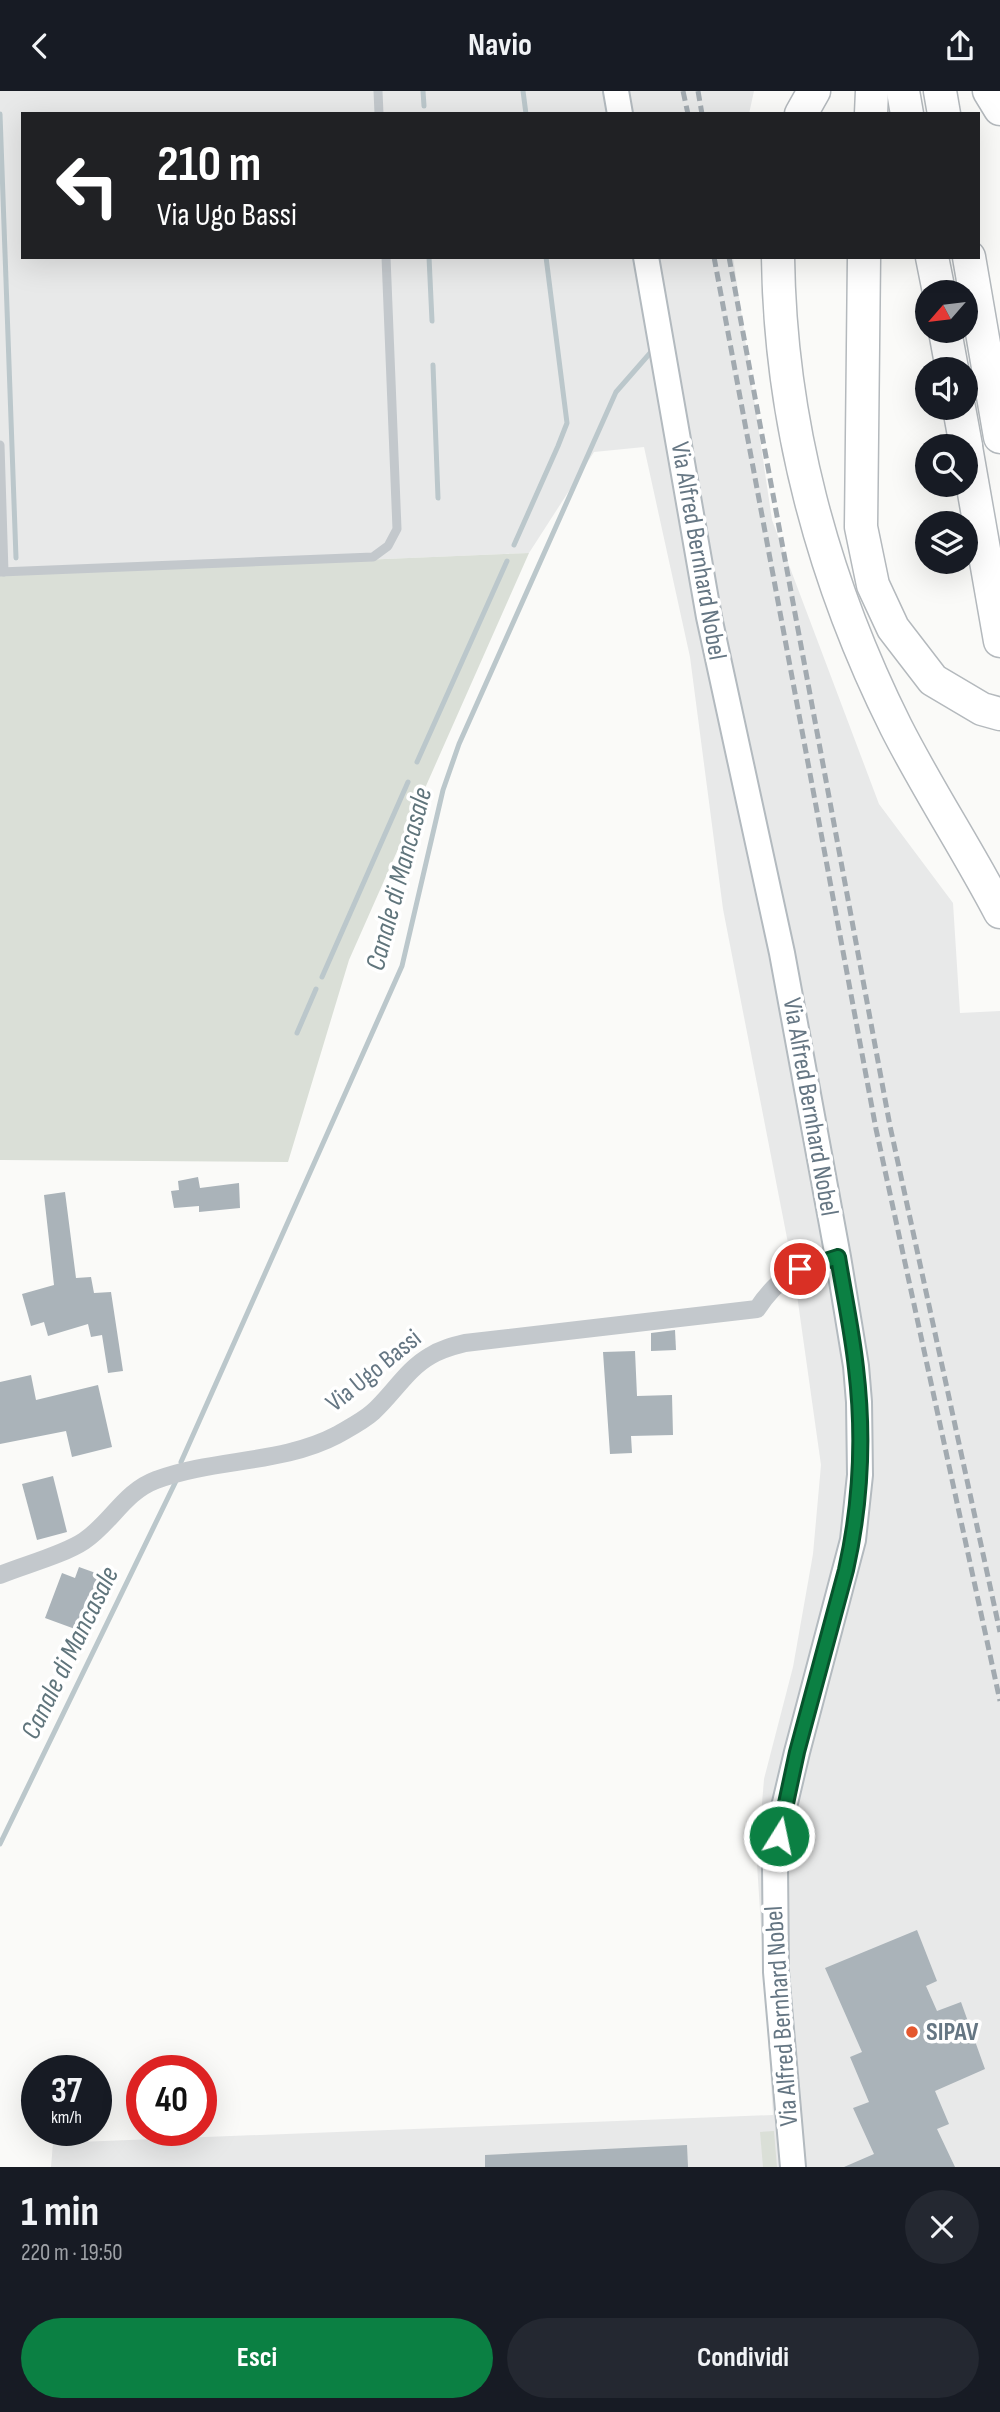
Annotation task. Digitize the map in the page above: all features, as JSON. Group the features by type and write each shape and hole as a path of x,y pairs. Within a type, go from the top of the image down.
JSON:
{"highway":[{"path":"802,112 814,91"},
{"path":"871,112 872,91"},
{"path":"903,91 907,112"},
{"path":"940,91 944,112"},
{"path":"989,91 1000,109"},
{"path":"778,259 784,348 793,415 823,548 845,613 897,729 1000,912"},
{"path":"864,259 861,527 873,585 893,628 911,655 933,680 982,709 1000,714"},
{"path":"932,259 937,280"},
{"path":"969,259 1000,437"},
{"path":"975,497 1000,641"}],"street":[{"path":"617,91 620,112"},
{"name":"Via Alfred Bernhard Nobel","path":"646,259 709,617 782,953 856,1366 860,1475 848,1560 789,1785 775,1865 776,1972 793,2167"},
{"name":"Via Ugo Bassi","path":"0,1575 82,1542 132,1493 158,1479 190,1470 284,1453 334,1436 373,1412 411,1371 428,1356 444,1348 465,1343 757,1309 771,1289 789,1275 838,1257"}],"lane":[{"path":"379,91 379,112"},
{"path":"0,445 2,572 373,557 388,546 397,529 386,259"}],"shaded area":[{"path":"0,91 754,91 749,112 21,112 21,259 733,259 772,520 879,804 953,903 960,1013 1000,1011 1000,2167 51,2167 53,2146 112,2146 112,2141 126,2140 126,2146 217,2146 217,2137 773,2115 757,1864 764,1779 793,1667 813,1554 821,1465 794,1274 723,909 690,657 644,447 594,452 529,553 0,575"},
{"path":"529,553 349,960 288,1162 0,1160 0,575"},
{"path":"774,2131 777,2167 763,2167 760,2132"}],"building":[{"path":"198,1177 200,1188 239,1183 240,1208 199,1212 199,1206 174,1208 171,1191 179,1190 178,1181"},
{"path":"65,1192 76,1278 91,1277 94,1293 111,1292 123,1371 108,1373 102,1335 91,1337 88,1324 48,1336 44,1322 31,1326 22,1294 54,1285 44,1195"},
{"path":"675,1330 676,1350 651,1351 651,1333"},
{"path":"635,1351 637,1396 672,1395 673,1435 631,1436 632,1453 610,1454 603,1352"},
{"path":"31,1375 36,1400 98,1385 112,1447 72,1457 66,1431 0,1444 0,1382"},
{"path":"53,1476 67,1532 37,1540 22,1484"},
{"path":"79,1567 104,1576 95,1599 88,1596 75,1629 45,1618 62,1573 75,1578"},
{"name":"SIPAV","path":"917,1930 937,1981 926,1986 937,2011 961,2002 985,2069 935,2091 949,2124 937,2129 955,2167 844,2167 874,2154 853,2108 869,2102 850,2057 862,2052 825,1968"},
{"path":"687,2145 688,2167 485,2167 485,2155"}],"waterway":[{"path":"423,91 424,106"},
{"path":"523,91 526,112"},
{"path":"0,114 16,558"},
{"path":"429,259 432,321"},
{"path":"514,545 567,423 546,259"},
{"name":"Canale di Mancasale","path":"181,1462 402,966 443,790 459,744 616,392 651,352"},
{"path":"433,365 438,498"},
{"path":"417,762 507,561"},
{"path":"322,977 408,782"},
{"path":"297,1033 316,989"},
{"name":"Canale di Mancasale","path":"0,1844 177,1479"}],"railway":[{"path":"683,91 688,112"},
{"path":"698,91 702,112"},
{"path":"714,259 876,1129 1000,1701"},
{"path":"729,259 890,1126 1000,1632"}],"place":[{"name":"SIPAV","path":"912,2032"}],"route":[{"path":"779,1836 797,1752 853,1540 860,1475 861,1438 856,1366 838,1257 800,1269"}]}
